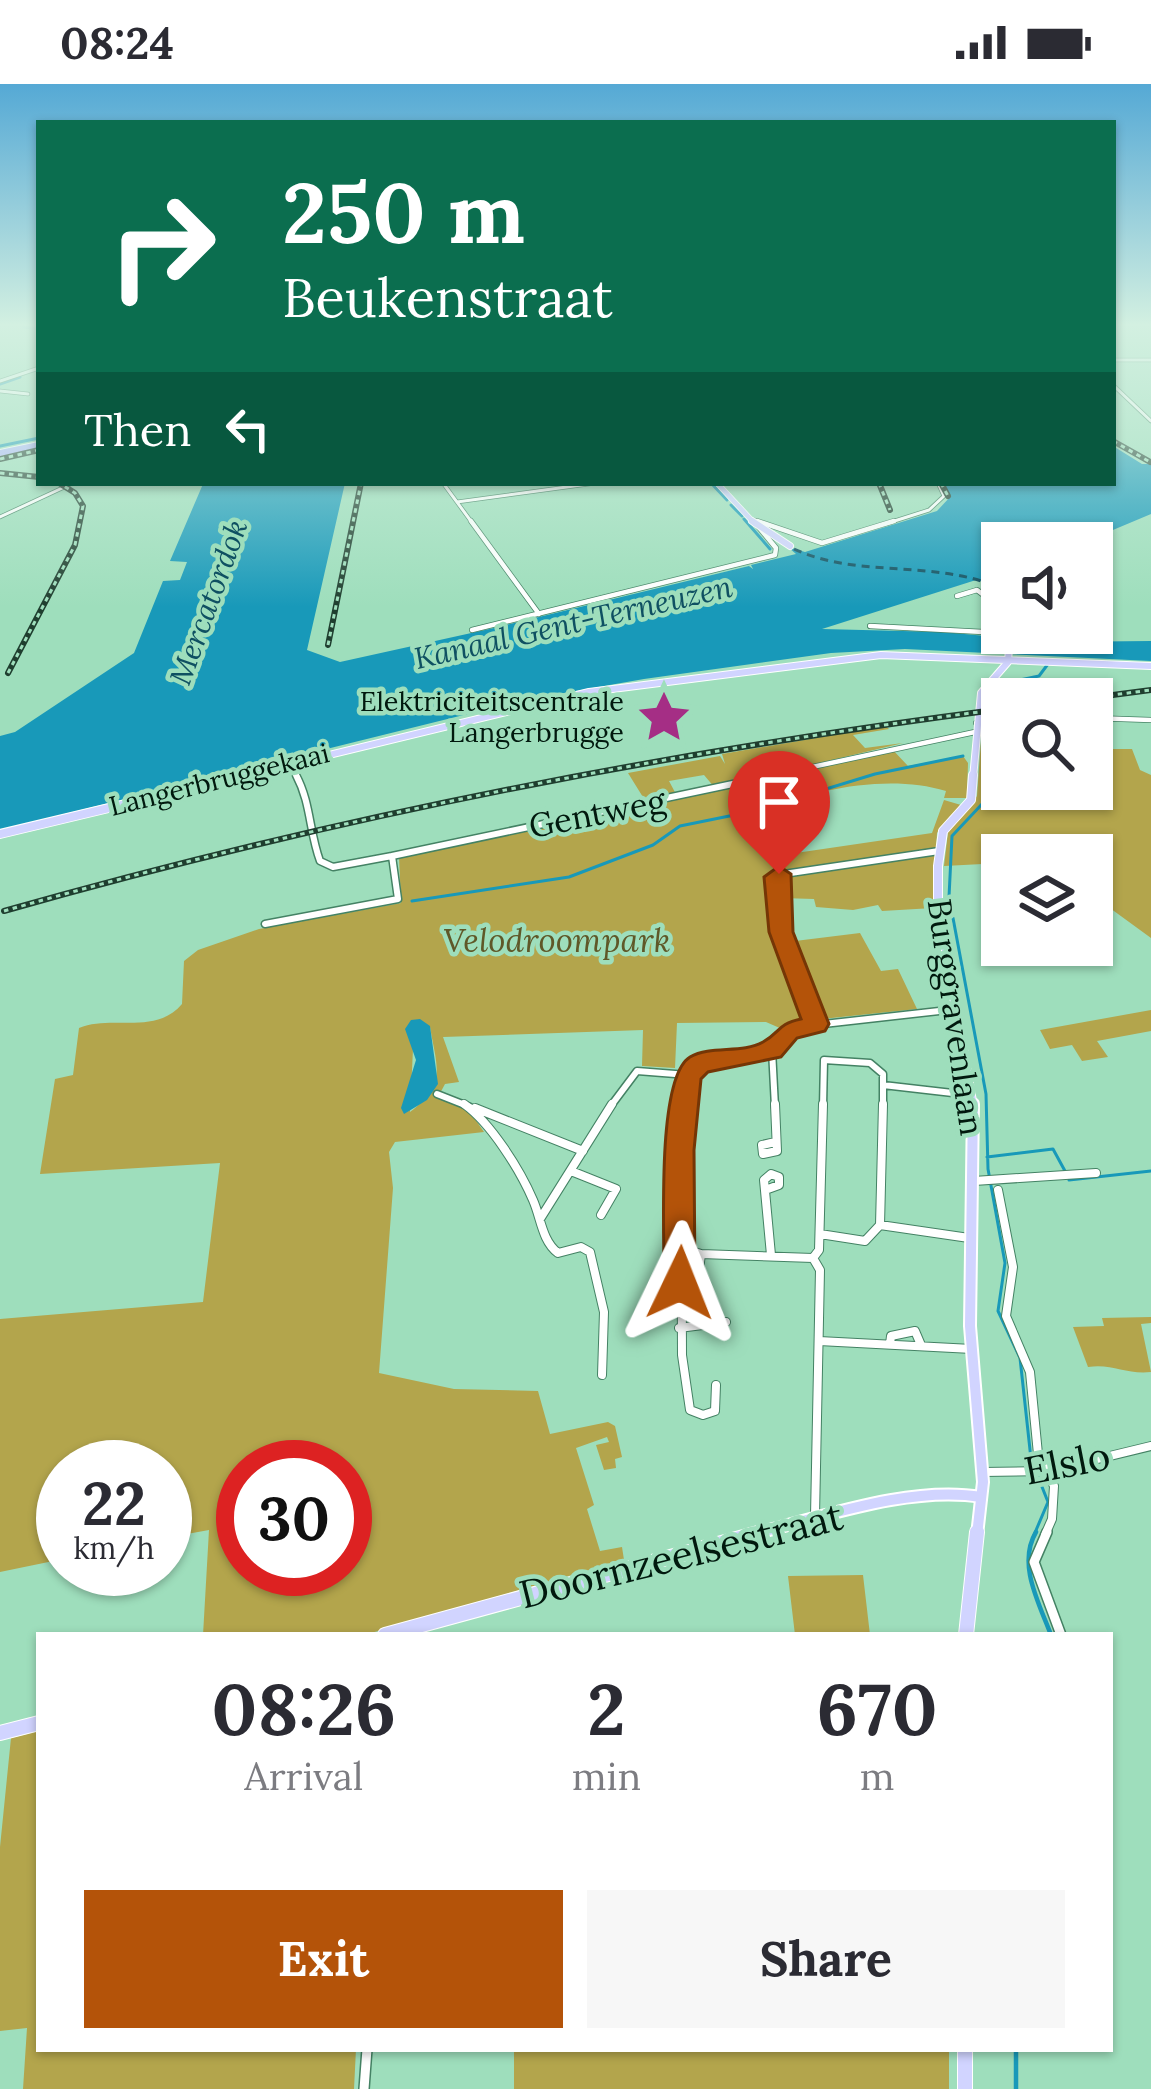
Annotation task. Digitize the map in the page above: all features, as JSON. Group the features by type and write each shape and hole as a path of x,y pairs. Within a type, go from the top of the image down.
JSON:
{"highway":[{"path":"0,451 36,443"}],"main road":[{"path":"720,486 756,525 790,546"},
{"name":"Langerbruggekaai","path":"0,834 589,692 855,656 1009,655 1151,667"},
{"name":"Burggravenlaan","path":"966,1632 982,1472 971,1348 974,1239 988,1183 937,898 946,826 971,800 983,687 1009,655"},
{"name":"Doornzeelsestraat","path":"397,1632 591,1575 816,1519 943,1493 981,1497"},
{"path":"0,1732 36,1724"},
{"path":"965,2052 965,2089"}],"street":[{"path":"0,517 67,486"},
{"path":"445,486 539,614"},
{"path":"457,502 574,486"},
{"path":"749,518 822,544 929,510 944,496 939,486"},
{"path":"6,523 12,511"},
{"path":"472,630 775,555 776,548 756,525"},
{"path":"957,596 976,590 981,594"},
{"path":"870,626 981,632"},
{"path":"1113,719 1151,720"},
{"name":"Gentweg","path":"290,762 309,800 308,828 320,861 333,867 981,726"},
{"path":"816,1024 781,932 777,874 940,851"},
{"path":"265,924 398,899 392,856"},
{"path":"716,1385 715,1411 690,1410 679,1328 683,1271 680,1150 688,1076 700,1064 772,1050 788,1031 816,1024 958,1009"},
{"path":"772,1050 775,1142"},
{"path":"816,1519 820,1270 813,1258 820,1234 823,1065 825,1058 878,1067 883,1084 880,1225 865,1241 820,1234"},
{"path":"540,1219 630,1075 637,1071 688,1076"},
{"path":"883,1084 973,1096"},
{"path":"437,1094 583,1151"},
{"path":"469,1106 532,1197 553,1251 581,1247 590,1252 604,1312 602,1375"},
{"path":"571,1171 616,1189 601,1215"},
{"name":"Burggravenlaan","path":"988,1183 1096,1173"},
{"path":"988,1183 1013,1267 1006,1316 1030,1372 1035,1441 1055,1507 1034,1562 1060,1632"},
{"path":"768,1189 771,1256"},
{"path":"532,1197 554,1196"},
{"path":"880,1225 974,1239"},
{"path":"682,1248 701,1254 813,1258"},
{"path":"683,1271 699,1270 701,1254"},
{"path":"679,1328 726,1322"},
{"path":"818,1341 971,1348"},
{"name":"Elslo","path":"982,1472 1045,1471 1151,1446"},
{"path":"364,2089 367,2052"}],"green space":[{"path":"889,729 853,735 865,748 903,743 715,788 704,775 669,781 677,796 646,802 628,773 720,756 725,764 722,754"},
{"path":"981,740 981,810 1113,810 1113,749 1132,749 1140,770 1151,775 1151,938 1113,910 1113,834 981,834 981,864 944,866 948,832 977,796"},
{"name":"Velodroompark","path":"892,749 908,766 963,756 968,763 967,798 944,798 946,791 925,786 878,784 807,795 764,810 789,854 932,833 944,800 961,805 937,833 933,908 882,911 878,905 853,910 816,907 814,899 781,898 787,942 860,933 881,971 898,969 917,1009 803,1021 782,1029 766,1022 677,1023 675,1068 642,1066 643,1030 443,1037 459,1082 445,1084 438,1097 468,1109 484,1132 395,1142 389,1152 393,1188 379,1373 454,1389 538,1391 550,1434 608,1422 615,1426 622,1457 615,1459 616,1468 604,1470 596,1445 609,1442 607,1437 576,1448 594,1505 587,1509 600,1551 622,1547 624,1560 374,1632 203,1632 209,1530 192,1533 192,1440 36,1440 36,1565 0,1572 0,1319 203,1302 220,1163 40,1174 55,1079 73,1075 79,1028 146,1022 171,1014 182,1004 184,961 198,950 259,929 401,903 399,857 763,781 765,785 757,788 767,803 828,787 811,770","holes":["430,1027 437,1074 430,1093 410,1112 413,1049"]},
{"path":"1151,1010 1151,1031 1097,1041 1108,1057 1082,1061 1072,1045 1050,1049 1040,1030"},
{"path":"1151,1317 1151,1323 1141,1324 1151,1372 1088,1367 1073,1327 1104,1326 1102,1318"},
{"path":"863,1575 870,1632 795,1632 788,1576"},
{"path":"36,1732 36,2052 356,2052 354,2089 23,2089 27,2028 0,2031 0,1847 11,1738"},
{"path":"514,2052 949,2052 949,2089 514,2089"}],"water":[{"path":"1116,448 1142,464 1151,464 1151,514 1113,530 1113,522 981,522 981,581 822,629 981,636 981,653 905,649 831,653 524,700 0,830 0,736 15,732 134,653 163,581 180,580 187,562 170,561 202,486 344,486 307,650 340,662 494,628 501,632 498,627 749,566 753,569 751,565 796,554 788,547 805,552 937,511 950,497 945,486 1116,486"},
{"path":"1113,641 1151,641 1151,661 1008,654 1113,654"},
{"path":"420,1019 430,1026 438,1084 427,1100 404,1114 401,1108 416,1060 405,1029 411,1020"}],"waterway":[{"path":"0,446 36,439"},
{"path":"714,486 727,500"},
{"path":"731,505 742,516"},
{"path":"744,519 770,549"},
{"path":"1029,678 1039,676 1048,664"},
{"path":"412,901 569,877 653,845 680,826 754,811 875,774 963,756"},
{"path":"949,897 952,836 981,805"},
{"path":"953,918 986,1094 988,1157"},
{"path":"988,1157 1053,1149 1065,1171"},
{"path":"988,1157 1005,1263 998,1311 1020,1358 1031,1459 1048,1502 1034,1535"},
{"path":"1069,1180 1151,1171"},
{"path":"1036,1532 1029,1570 1050,1632"},
{"path":"1016,2052 1016,2089"}],"ferry route":[{"path":"794,549 843,563 981,581"}],"railway":[{"path":"1116,443 1150,462"},
{"path":"0,459 36,451"},
{"path":"0,473 36,477"},
{"path":"8,673 75,545 83,506 64,486"},
{"path":"328,645 360,486"},
{"path":"880,486 890,510"},
{"path":"943,486 948,496"},
{"path":"1113,695 1151,690"},
{"path":"4,911 250,846 499,791 750,746 981,712"}],"place":[{"name":"Elektriciteitscentrale Langerbrugge","path":"664,717"}],"route":[{"path":"680,1283 680,1150 688,1076 700,1064 772,1050 788,1031 816,1024 781,932 779,874"}],"water label":[{"name":"Mercatordok","path":"208,602"},
{"name":"Kanaal Gent-Terneuzen","path":"573,622"}]}
